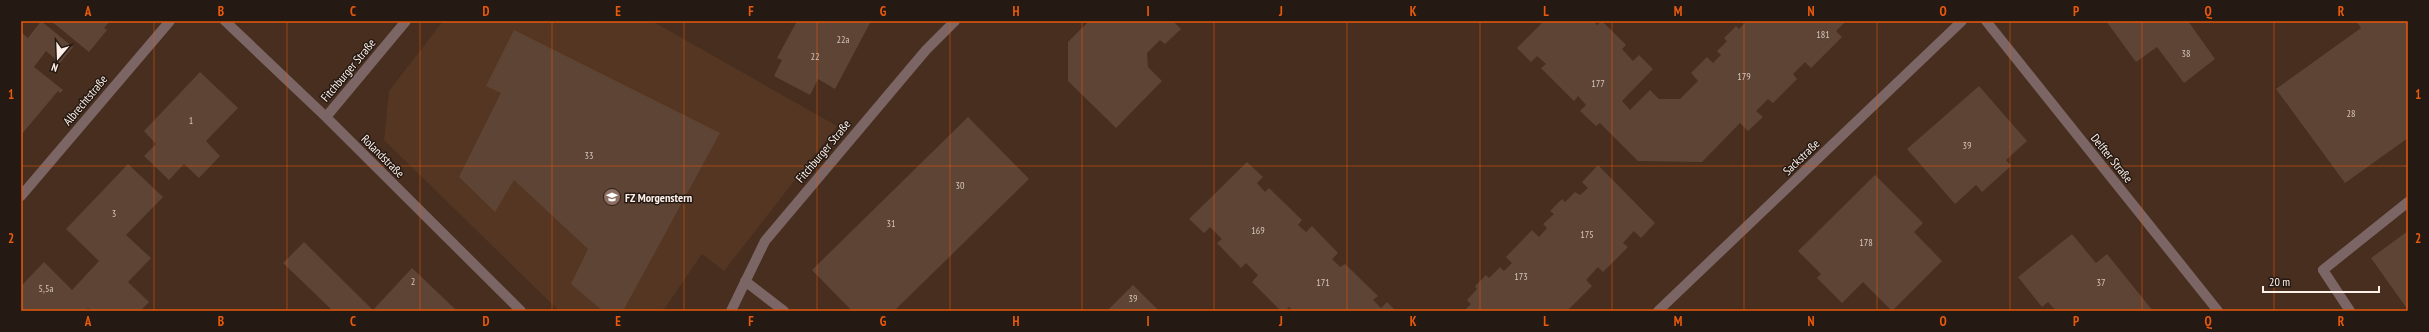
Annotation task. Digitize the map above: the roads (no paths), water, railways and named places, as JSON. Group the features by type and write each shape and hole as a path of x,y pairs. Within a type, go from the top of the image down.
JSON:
{"street":[{"name":"Albrechtstraße","path":"21,196 170,21"},
{"name":"Rolandstraße","path":"225,21 326,117 521,311"},
{"name":"Fitchburger Straße","path":"326,117 406,21"},
{"name":"Fitchburger Straße","path":"731,311 765,240 926,50 956,21"},
{"name":"Sackstraße","path":"1658,311 1962,21"},
{"name":"Delfter Straße","path":"1986,21 2218,311"},
{"path":"2350,311 2323,270 2408,202"},
{"path":"745,282 784,311"}],"place":[{"name":"FZ Morgenstern","path":"612,197"}]}
